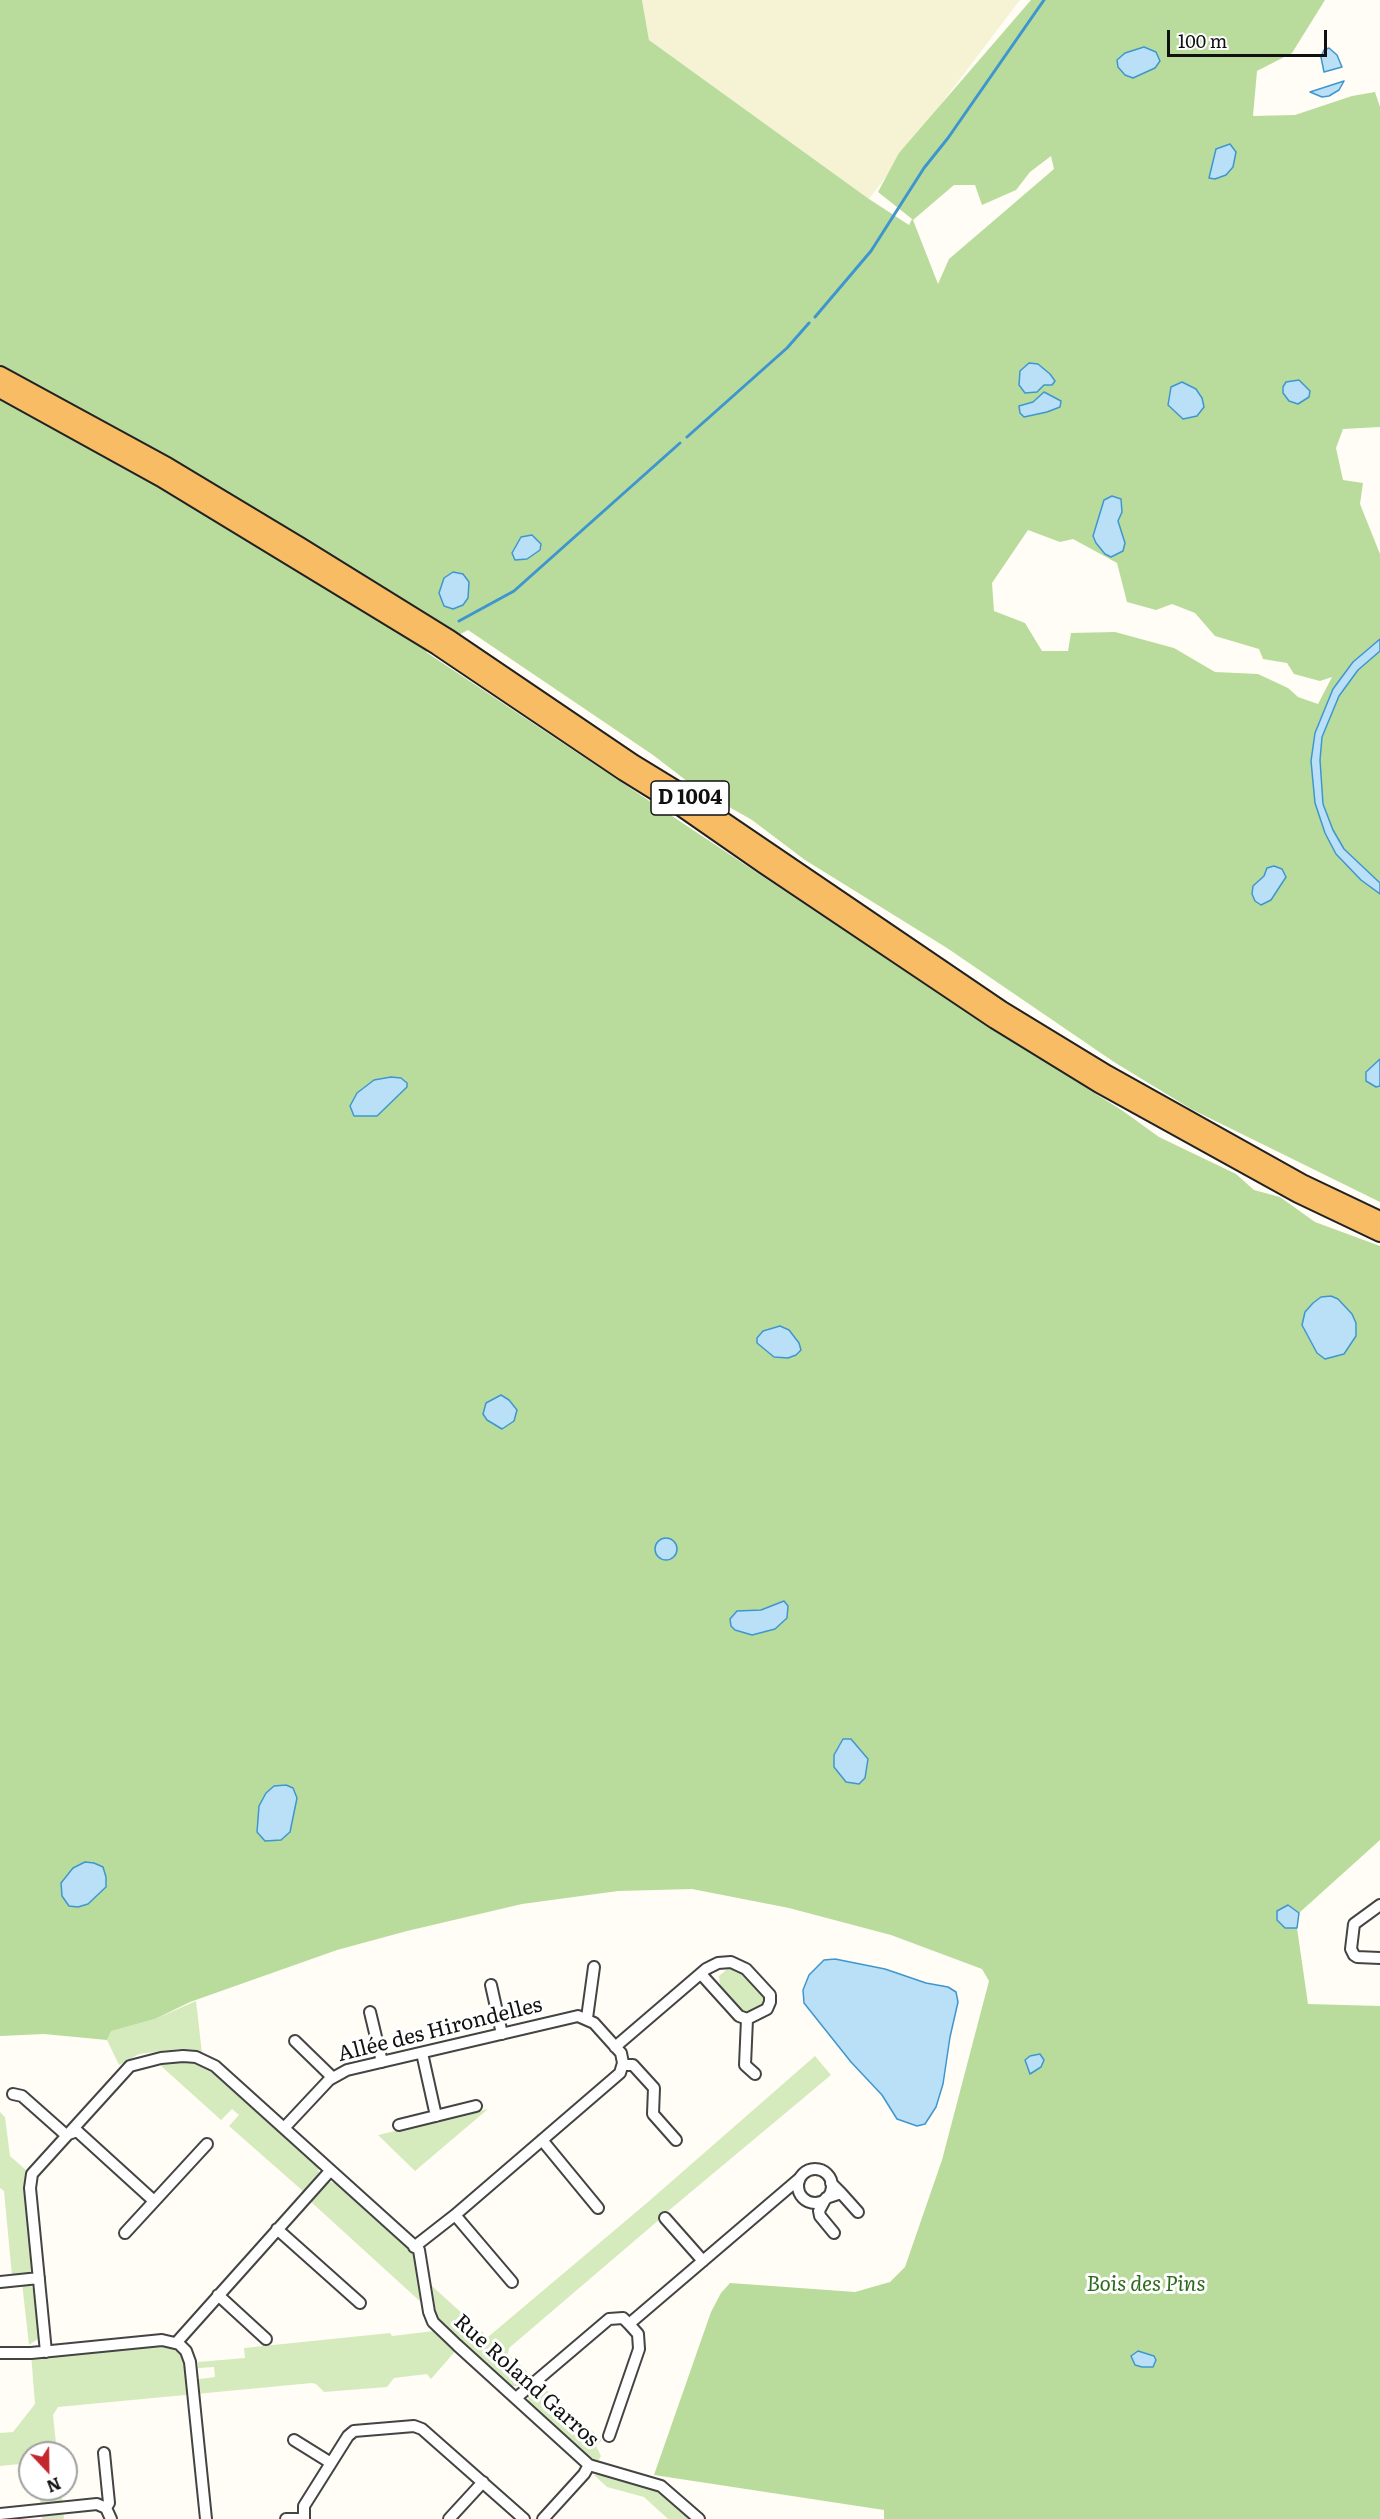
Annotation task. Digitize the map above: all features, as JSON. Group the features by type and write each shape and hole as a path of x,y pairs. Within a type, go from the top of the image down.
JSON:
{"highway":[{"name":"D 1004","path":"0,375 167,466 450,639 1021,1021 1107,1074 1302,1183 1380,1220"},
{"name":"D 1004","path":"0,389 161,478 437,646 624,772 682,808 995,1020 1099,1084 1298,1194 1380,1233"}],"street":[{"path":"1380,1905 1354,1924 1351,1949 1358,1957 1380,1958"},
{"path":"615,2047 701,1974 715,1964 725,1962 746,1969 770,1995 770,2002 766,2009 747,2019 739,2016 701,1974"},
{"path":"414,2247 455,2215 620,2073 623,2065 622,2056 587,2018 594,1967"},
{"path":"491,1984 502,2034"},
{"path":"370,2012 382,2062"},
{"name":"Allée des Hirondelles","path":"284,2128 332,2077 347,2070 578,2016 587,2018"},
{"path":"747,2019 745,2065 754,2074"},
{"path":"295,2041 332,2077"},
{"path":"422,2053 436,2116"},
{"name":"Rue Roland Garros","path":"46,2352 31,2179 34,2171 130,2066 140,2062 183,2056 196,2057 215,2066 414,2247 422,2257 429,2312 433,2322 589,2465 661,2486 699,2519"},
{"path":"623,2065 633,2066 654,2088 653,2114 676,2140"},
{"path":"13,2094 22,2096 66,2136 77,2131 154,2200"},
{"path":"399,2125 476,2106"},
{"path":"542,2140 598,2208"},
{"path":"124,2234 207,2144"},
{"path":"629,2324 808,2170 820,2170 829,2176 831,2191 820,2206 820,2216 834,2233"},
{"path":"177,2342 330,2171"},
{"path":"800,2178 798,2189 804,2199 815,2202 841,2193"},
{"path":"831,2183 858,2212"},
{"path":"455,2215 512,2282"},
{"path":"665,2218 703,2261"},
{"path":"278,2229 360,2303"},
{"path":"0,2282 39,2278"},
{"path":"218,2295 266,2339"},
{"path":"516,2398 609,2319 623,2318 639,2334 639,2349 609,2436"},
{"path":"0,2353 46,2352 162,2340 177,2342 186,2351 190,2362 206,2519"},
{"path":"285,2519 302,2519 304,2506 348,2436 354,2432 414,2426 422,2429 524,2519"},
{"path":"294,2440 331,2463"},
{"path":"104,2453 110,2503 106,2508"},
{"path":"543,2519 584,2474 589,2465"},
{"path":"449,2519 483,2482"},
{"path":"0,2514 91,2504 106,2508"},
{"path":"106,2508 111,2519"}],"shaded area":[{"path":"642,0 1020,0 869,199 649,40"}],"green space":[{"name":"Bois des Pins","path":"0,0 642,0 649,40 869,199 909,225 912,219 878,192 899,153 1031,0 1325,0 1292,53 1257,71 1253,116 1295,115 1352,96 1375,92 1380,107 1380,427 1343,429 1336,448 1343,480 1363,483 1360,504 1380,554 1380,1202 1191,1109 1114,1062 947,948 805,860 752,820 696,788 653,755 468,630 426,652 969,1014 1123,1111 1159,1137 1236,1174 1254,1190 1280,1197 1315,1222 1380,1246 1380,1840 1299,1913 1297,1928 1308,2004 1380,2006 1380,2519 884,2519 884,2510 654,2475 711,2312 721,2293 730,2283 855,2292 890,2282 905,2267 942,2160 989,1981 982,1969 891,1935 789,1908 692,1889 618,1891 522,1904 337,1950 190,2002 155,2019 111,2031 107,2040 44,2034 0,2036","holes":["1051,156 1054,169 949,259 938,284 913,220 954,185 975,185 982,205 1016,190 1030,172","1028,530 1060,542 1073,539 1117,563 1127,602 1156,610 1172,604 1195,613 1215,636 1259,649 1263,659 1287,663 1294,674 1320,681 1332,677 1318,704 1298,697 1288,688 1258,674 1215,672 1174,648 1115,632 1071,633 1068,651 1042,651 1025,623 994,611 992,583"]},
{"path":"731,1966 737,1967 766,1996 762,2006 747,2013 742,2012 720,1986 719,1976"},
{"path":"196,2001 202,2053 179,2049 139,2054 119,2065 107,2040 110,2031 155,2019"},
{"path":"815,2056 831,2075 659,2217 660,2219 509,2348 508,2354 533,2377 522,2386 512,2386 437,2319 432,2286 488,2337 648,2202"},
{"path":"176,2062 195,2064 213,2073 311,2160 319,2173 304,2192 229,2126 239,2115 232,2109 221,2120 160,2065"},
{"path":"488,2109 415,2171 378,2135"},
{"path":"0,2112 5,2117 10,2156 27,2171 23,2187 33,2267 28,2274 12,2276 4,2191 0,2188"},
{"path":"325,2183 340,2184 413,2252 416,2257 423,2304 310,2201"},
{"path":"22,2283 30,2284 35,2293 39,2338 29,2345"},
{"path":"433,2322 459,2347 431,2379 427,2374 394,2378 387,2387 324,2392 312,2383 58,2407 53,2415 56,2441 18,2441 18,2464 0,2466 0,2433 13,2432 35,2404 31,2353 177,2342 192,2380 215,2377 214,2367 198,2368 198,2362 245,2358 244,2348 390,2333 392,2336 434,2331"},
{"path":"541,2385 602,2440 596,2446 601,2456 598,2461 587,2456 529,2403 528,2397"},
{"path":"601,2474 658,2491 691,2519 668,2519 644,2497 607,2487 594,2475"},
{"path":"40,2501 62,2501 64,2519 42,2519"}],"water":[{"path":"1144,47 1156,52 1160,61 1155,68 1133,78 1125,75 1118,67 1117,60 1125,53"},
{"path":"1329,48 1337,55 1342,67 1324,72 1321,57 1324,50"},
{"path":"1344,81 1339,90 1329,96 1322,97 1310,92"},
{"path":"1230,144 1236,152 1233,167 1226,175 1215,179 1209,178 1216,149"},
{"path":"1029,363 1038,364 1050,374 1055,381 1052,385 1044,385 1037,392 1025,393 1019,385 1020,371"},
{"path":"1299,380 1310,391 1309,397 1298,404 1289,401 1283,393 1283,387 1286,382"},
{"path":"1182,382 1196,389 1202,398 1204,407 1197,416 1183,419 1168,405 1171,387"},
{"path":"1044,392 1061,401 1060,407 1024,417 1020,413 1019,406 1033,402"},
{"path":"1112,496 1121,499 1122,512 1118,521 1125,543 1123,551 1111,557 1105,554 1093,536 1104,500"},
{"path":"532,535 541,544 540,550 527,559 515,560 512,553 521,537"},
{"path":"453,572 463,574 469,582 468,598 463,605 453,609 444,606 439,593 444,578"},
{"path":"1380,639 1380,651 1358,670 1339,696 1322,737 1320,760 1323,804 1333,830 1344,849 1380,883 1380,894 1361,880 1336,854 1325,833 1315,803 1311,761 1315,733 1333,689 1353,662"},
{"path":"1274,866 1282,869 1286,877 1271,900 1261,905 1255,901 1252,894 1253,886 1264,876 1267,868"},
{"path":"1380,1059 1380,1086 1376,1087 1366,1081 1366,1072"},
{"path":"401,1078 407,1083 407,1087 377,1116 354,1116 350,1106 357,1093 374,1080"},
{"path":"1331,1296 1338,1299 1352,1314 1356,1323 1356,1336 1344,1354 1325,1359 1317,1353 1302,1325 1305,1312 1313,1303 1321,1297"},
{"path":"780,1326 789,1330 799,1343 801,1350 796,1355 788,1358 774,1357 757,1343 757,1338 763,1331"},
{"path":"501,1395 509,1400 517,1410 514,1421 502,1429 487,1420 483,1414 486,1403"},
{"path":"666,1538 674,1541 677,1549 674,1557 666,1560 658,1557 655,1549 658,1541"},
{"path":"784,1601 788,1606 787,1618 775,1629 752,1635 735,1630 731,1626 730,1619 737,1611 761,1610"},
{"path":"843,1739 851,1739 868,1759 865,1778 859,1784 846,1782 834,1767 834,1755"},
{"path":"286,1785 293,1788 297,1798 290,1832 281,1840 265,1841 257,1832 259,1806 266,1793 274,1786"},
{"path":"85,1862 103,1867 106,1887 88,1904 78,1907 69,1906 62,1896 61,1883 73,1868"},
{"path":"1288,1905 1299,1913 1297,1928 1285,1928 1277,1920 1277,1911"},
{"path":"835,1959 885,1969 926,1983 948,1987 956,1992 958,2002 943,2084 936,2107 925,2124 917,2126 897,2119 882,2095 851,2062 804,2003 803,1990 809,1975 824,1960"},
{"path":"1040,2054 1044,2060 1041,2067 1030,2074 1025,2060 1030,2056"},
{"path":"1138,2351 1154,2356 1156,2360 1153,2367 1135,2365 1131,2356"}],"waterway":[{"path":"815,317 871,251 924,168 948,138 1044,0"},
{"path":"687,437 787,348 809,323"},
{"path":"459,621 514,591 680,443"}]}
